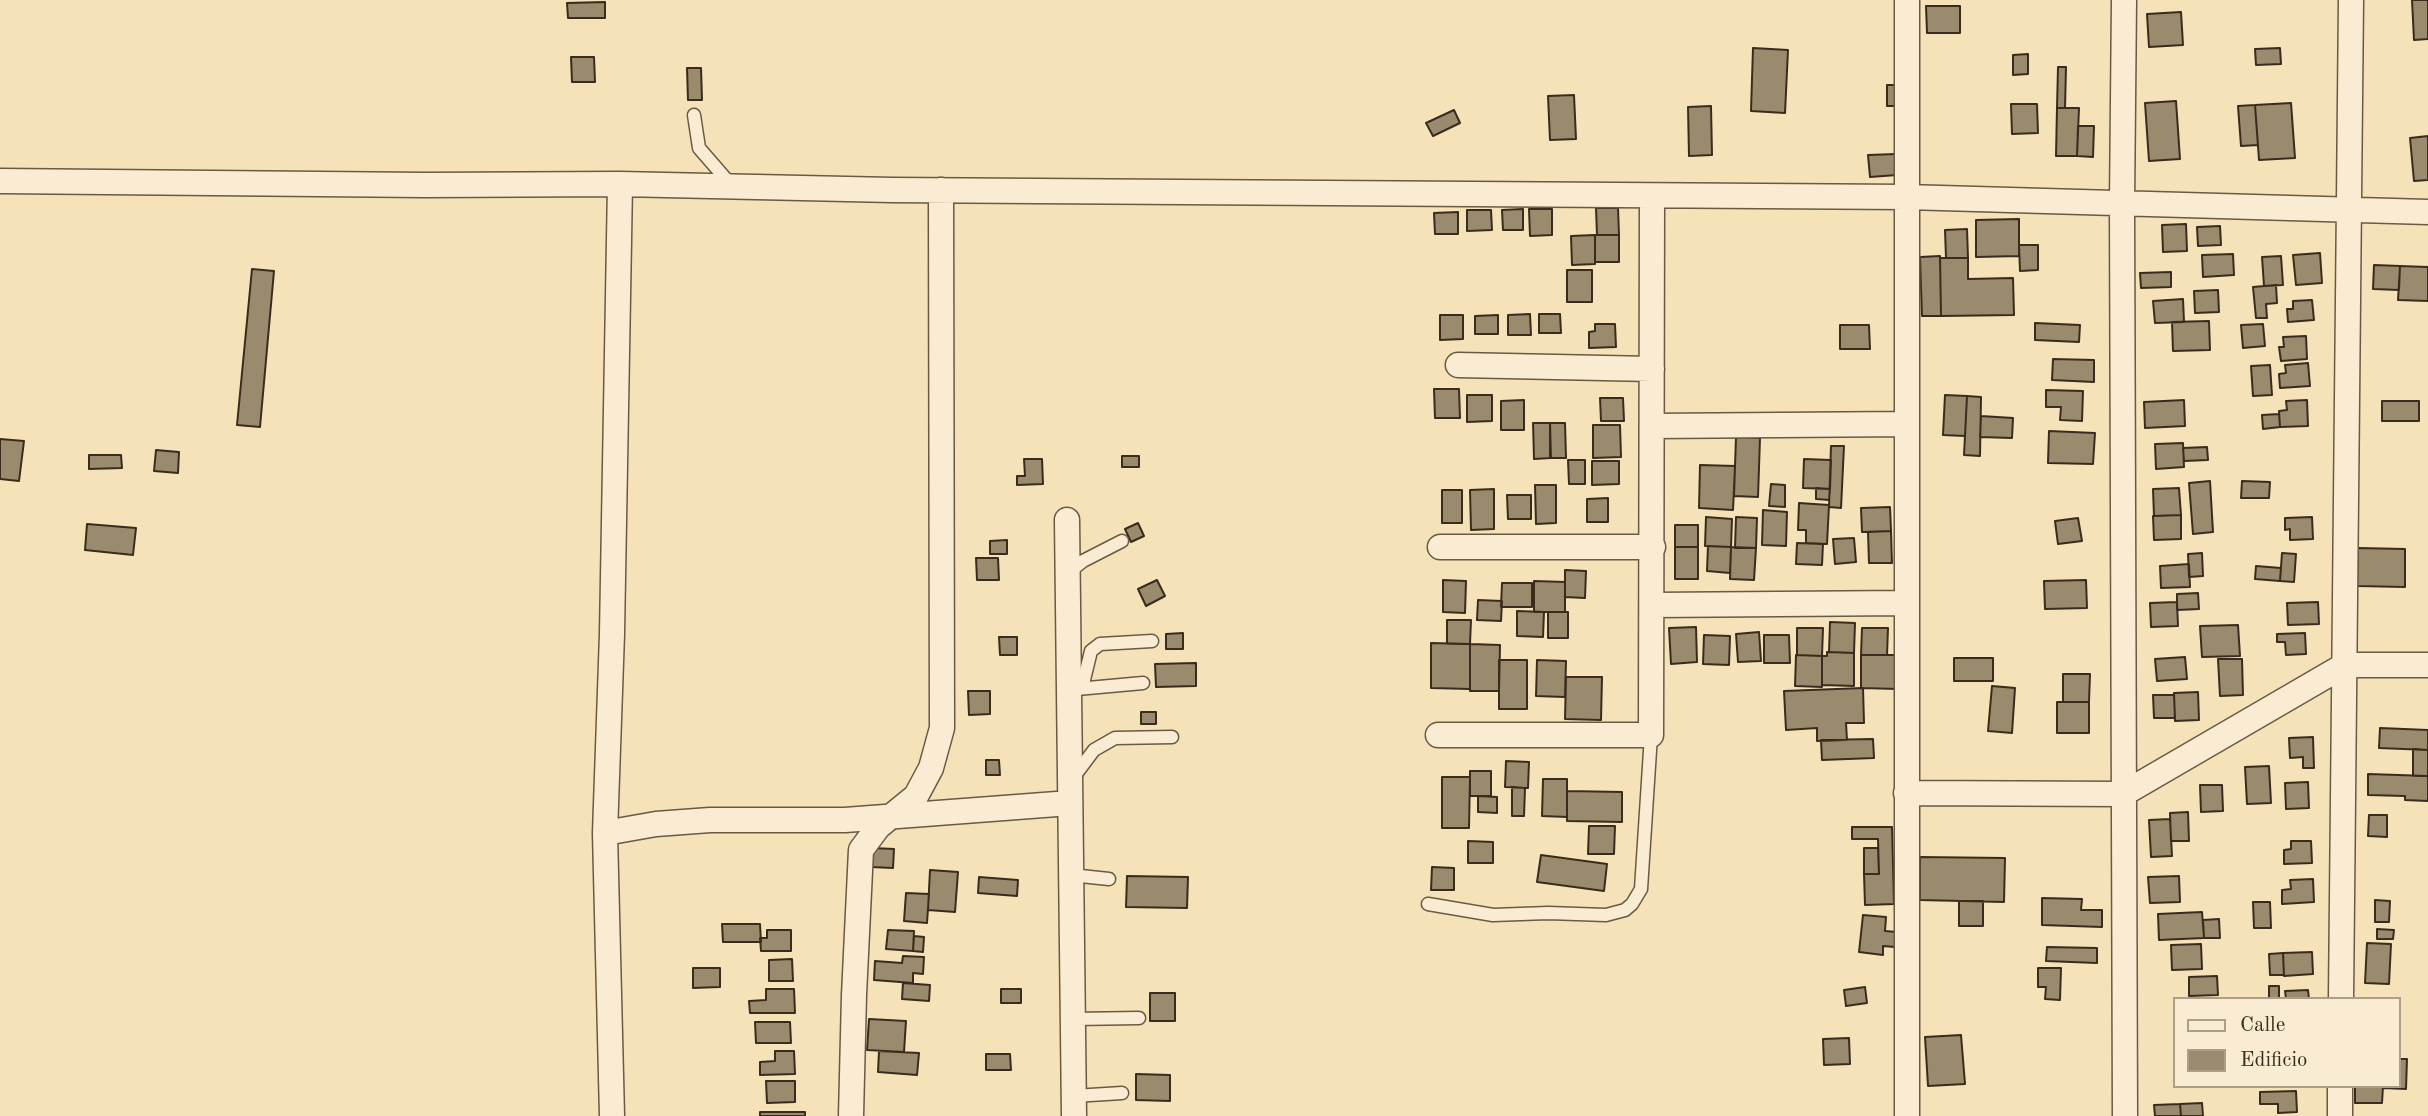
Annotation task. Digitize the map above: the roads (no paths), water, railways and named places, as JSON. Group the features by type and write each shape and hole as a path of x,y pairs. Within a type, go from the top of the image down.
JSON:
{"street":[{"path":"1907,0 1907,1116"},
{"path":"2124,0 2122,204 2125,1116"},
{"path":"2341,997 2351,0"},
{"path":"0,181 620,184 942,190 1906,197 2428,212"},
{"path":"612,1116 606,833 620,184"},
{"path":"852,1116 861,850 878,827 916,796 931,768 942,728 942,190"},
{"path":"1438,735 1651,735 1652,195"},
{"path":"1458,365 1652,369"},
{"path":"1653,426 1906,424"},
{"path":"1068,520 1068,573 1076,689 1070,792 1074,1106"},
{"path":"1440,547 1653,547"},
{"path":"1653,605 1906,603"},
{"path":"1906,793 2123,794 2345,665 2428,665"},
{"path":"606,833 656,824 710,820 810,821 890,817 1070,792"},
{"path":"2340,1088 2340,1116"}],"lane":[{"path":"694,115 699,148 732,187"},
{"path":"1068,573 1083,561 1122,541"},
{"path":"1143,683 1076,689 1091,651 1100,644 1152,641"},
{"path":"1428,904 1493,915 1606,915 1625,910 1641,889 1651,735"},
{"path":"1070,792 1094,750 1115,738 1172,737"},
{"path":"1071,875 1109,879"},
{"path":"1073,1018 1139,1018"},
{"path":"1074,1106 1122,1093"}]}
